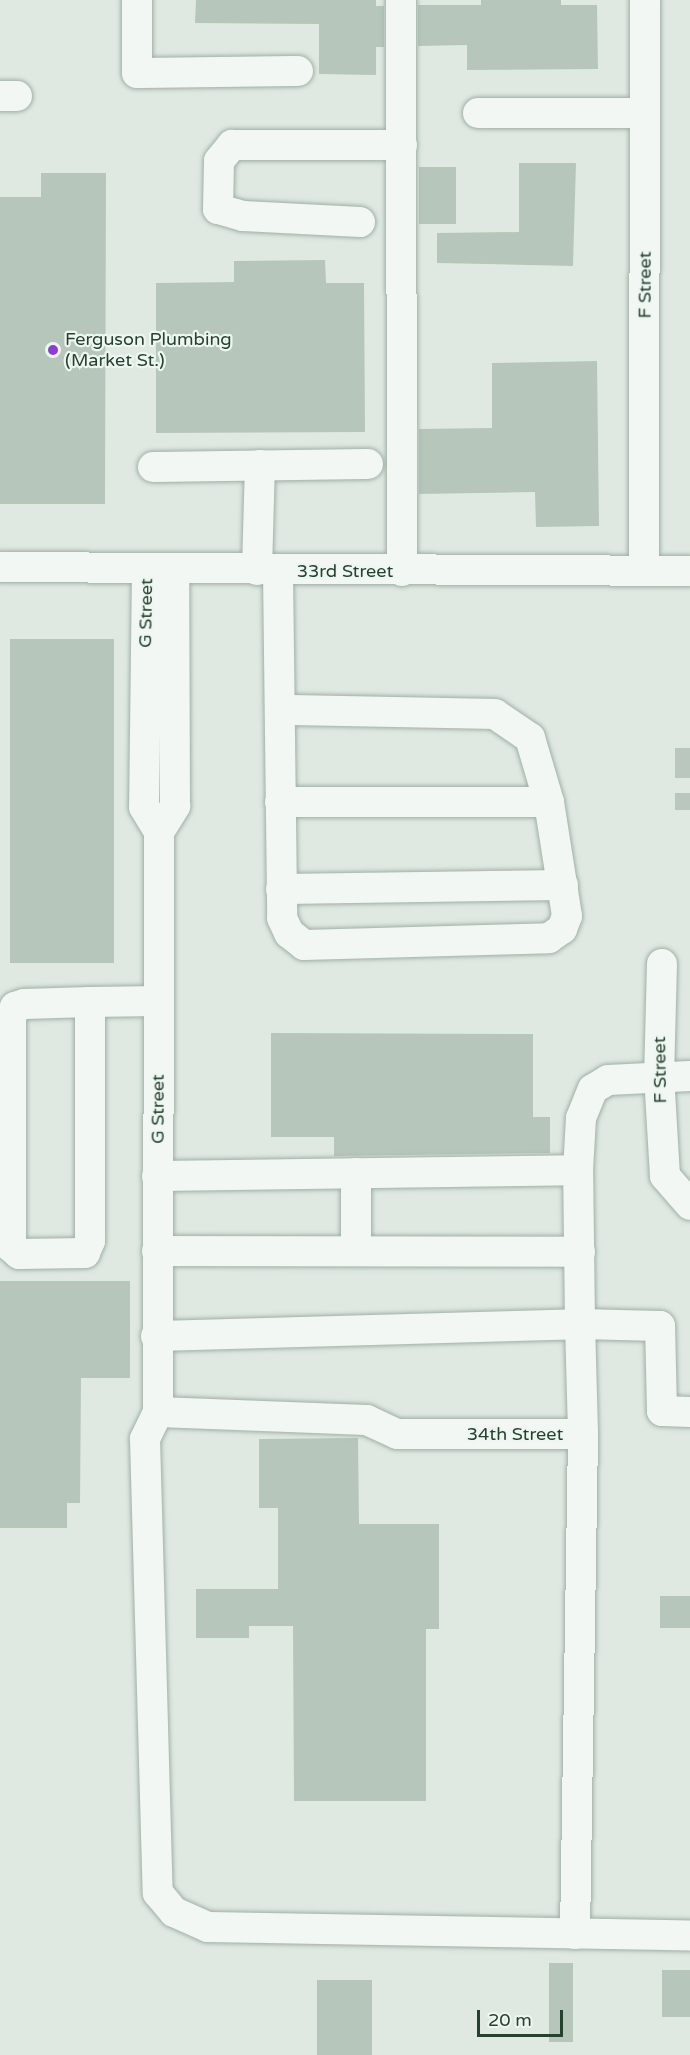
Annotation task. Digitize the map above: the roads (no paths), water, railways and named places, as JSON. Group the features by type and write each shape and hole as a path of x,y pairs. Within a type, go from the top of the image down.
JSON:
{"street":[{"path":"137,0 137,73 298,71"},
{"path":"401,0 402,571"},
{"name":"F Street","path":"644,571 645,0"},
{"path":"478,113 645,113"},
{"path":"360,222 243,216 218,209 219,161 232,145 402,145"},
{"path":"153,467 369,464"},
{"path":"260,465 280,710 282,918 290,933 304,945 549,938 562,929 567,916 549,802 530,738 495,714 280,710"},
{"name":"33rd Street","path":"0,567 267,571 690,571"},
{"name":"G Street","path":"157,1399 159,832 144,807 160,569"},
{"path":"280,802 549,802"},
{"path":"281,889 562,885"},
{"name":"F Street","path":"662,964 658,1075 665,1176 690,1205"},
{"path":"90,1002 90,1241 85,1253 19,1254 11,1247 11,1018 15,1007 24,1004 90,1002 158,1001"},
{"name":"34th Street","path":"157,1399 367,1420 397,1434 583,1434 578,1170 581,1118 593,1089 608,1080 658,1075 690,1076"},
{"path":"158,1176 578,1170"},
{"path":"356,1173 356,1251"},
{"path":"157,1251 580,1252"},
{"path":"156,1336 580,1324 660,1326 662,1411 690,1412"},
{"path":"157,1399 145,1439 158,1893 174,1912 208,1927 690,1935"},
{"path":"575,1934 583,1434"}],"tunnel":[{"path":"690,748 690,810"}],"place":[{"name":"Ferguson Plumbing (Market St.)","path":"53,350"}]}
